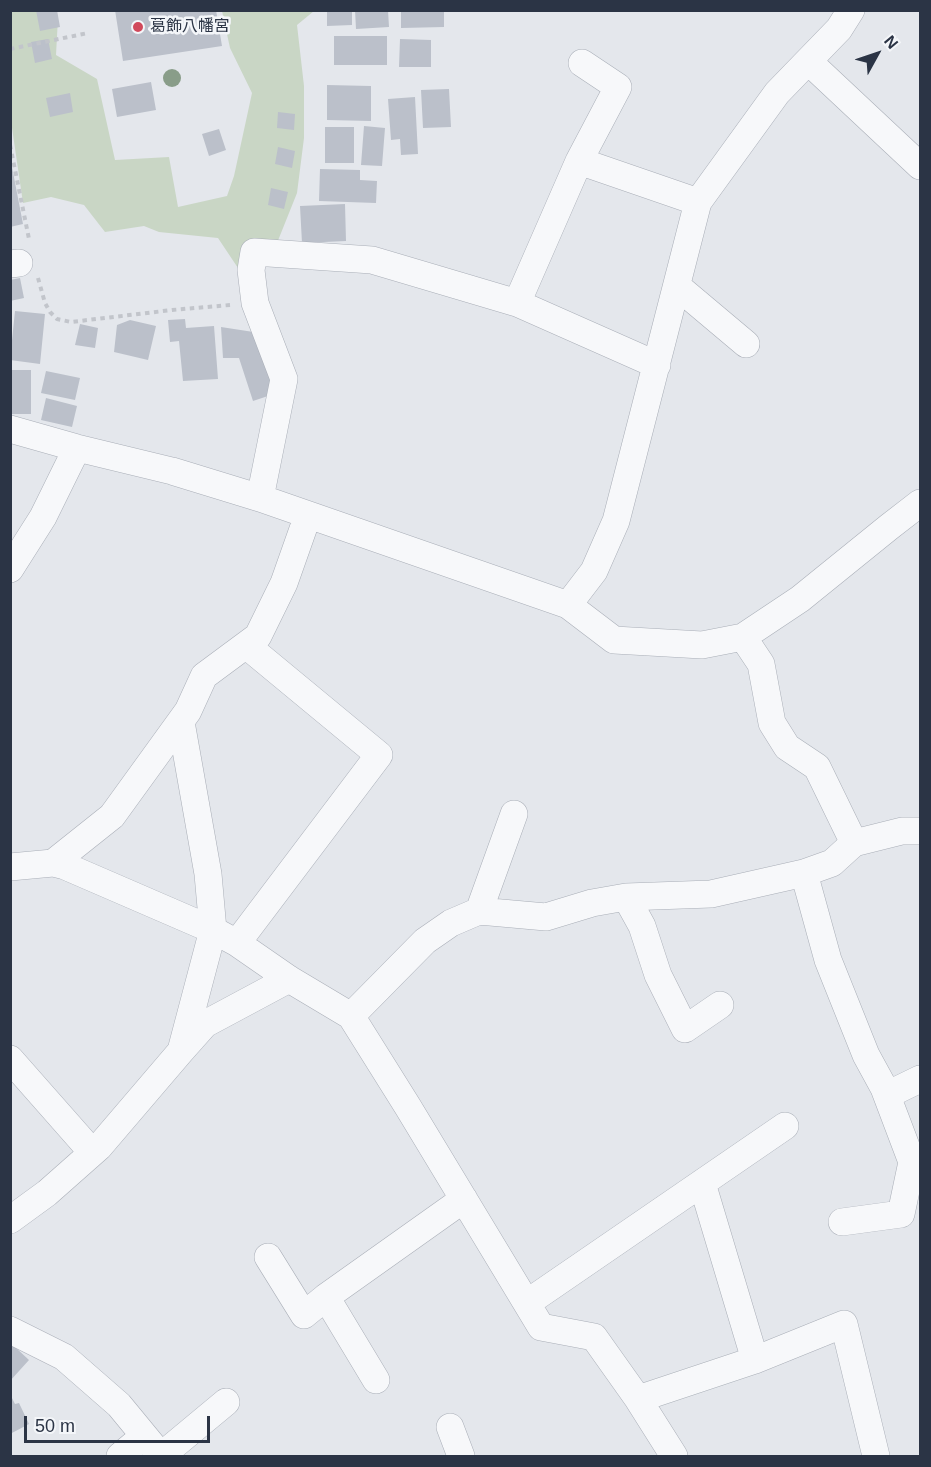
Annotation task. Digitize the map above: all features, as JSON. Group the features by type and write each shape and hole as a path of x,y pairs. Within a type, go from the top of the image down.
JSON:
{"street":[{"path":"568,605 594,571 616,521 698,202 777,93 839,29 851,10"},
{"path":"808,61 921,166"},
{"path":"517,303 579,161 618,87 582,63"},
{"path":"579,161 698,202"},
{"path":"260,498 284,380 255,303 251,270 254,252 372,260 517,303 657,365"},
{"path":"677,286 746,344"},
{"path":"10,429 172,471 260,498 568,605 614,640 702,645 743,637 800,600 921,503"},
{"path":"10,569 43,517 77,448"},
{"path":"53,863 112,816 189,711 204,676 258,636 284,583 308,515"},
{"path":"743,637 761,664 772,723 787,747 817,767 854,843"},
{"path":"237,943 379,755 246,645"},
{"path":"181,722 208,874 213,930 181,1051"},
{"path":"479,911 514,814"},
{"path":"351,1016 424,941 451,923 479,911 546,917 592,903 626,897 711,894 804,873 832,863 854,843 902,831 921,831"},
{"path":"10,867 53,863 65,866 213,930 351,1016 541,1327 594,1337 638,1399 674,1456"},
{"path":"804,873 828,960 866,1055 887,1095 916,1163 901,1214 842,1222"},
{"path":"626,897 642,926 658,975 685,1029 720,1005"},
{"path":"10,1220 46,1193 99,1147 205,1024 289,979"},
{"path":"10,1059 92,1152"},
{"path":"887,1095 921,1079"},
{"path":"527,1303 784,1126"},
{"path":"702,1183 755,1360"},
{"path":"268,1257 304,1315 464,1199"},
{"path":"326,1298 376,1380"},
{"path":"638,1399 755,1360 844,1324 876,1456"},
{"path":"10,1330 64,1357 119,1405 161,1456 225,1402"},
{"path":"450,1427 461,1456"},
{"path":"120,1456 144,1436"}],"path":[{"path":"10,49 88,33"},
{"path":"10,145 24,262 50,312 57,319 71,322 255,303"}],"green space":[{"path":"10,11 37,11 58,18 56,55 97,79 115,160 169,157 178,207 227,196 234,176 252,93 230,48 222,11 314,11 297,25 304,86 304,138 297,193 277,243 244,277 218,238 159,232 144,226 105,232 84,205 51,197 23,203 11,121"}],"building":[{"path":"36,10 57,10 60,27 40,31"},
{"path":"115,10 216,10 222,46 123,61"},
{"path":"327,10 352,10 352,25 327,26"},
{"path":"355,10 388,10 389,27 356,29"},
{"path":"401,10 444,10 444,27 401,28"},
{"path":"334,36 387,36 387,65 334,65"},
{"path":"48,39 52,59 35,63 31,42"},
{"path":"400,39 431,40 431,67 399,67"},
{"path":"151,82 156,110 117,117 112,89"},
{"path":"327,85 371,86 371,121 327,120"},
{"path":"449,89 451,127 423,128 421,90"},
{"path":"70,93 73,112 50,117 46,98"},
{"path":"415,97 418,154 401,155 400,139 391,140 388,99"},
{"path":"278,112 295,114 294,130 277,128"},
{"path":"364,126 385,128 382,166 361,165"},
{"path":"325,127 354,127 354,163 325,163"},
{"path":"219,129 226,150 209,156 202,134"},
{"path":"278,147 295,151 292,168 275,164"},
{"path":"10,167 12,167 23,224 10,227"},
{"path":"320,169 360,170 360,180 377,181 376,203 319,201"},
{"path":"271,188 288,192 284,209 268,205"},
{"path":"345,204 346,241 302,243 300,206"},
{"path":"20,278 24,298 10,301 10,280"},
{"path":"15,311 45,314 40,364 10,360"},
{"path":"185,319 186,328 214,326 218,379 183,381 179,341 170,342 168,320"},
{"path":"130,320 156,326 148,360 114,352 117,325"},
{"path":"80,324 98,328 95,348 75,345"},
{"path":"221,327 260,333 277,393 253,401 239,358 223,358"},
{"path":"10,370 31,370 31,414 10,414"},
{"path":"46,371 80,378 75,400 41,393"},
{"path":"46,398 77,406 72,427 41,420"},
{"path":"10,1338 15,1347 29,1360 10,1381"},
{"path":"10,1394 15,1404 19,1403 29,1424 10,1434"}],"place":[{"name":"葛飾八幡宮","path":"138,27"}]}
